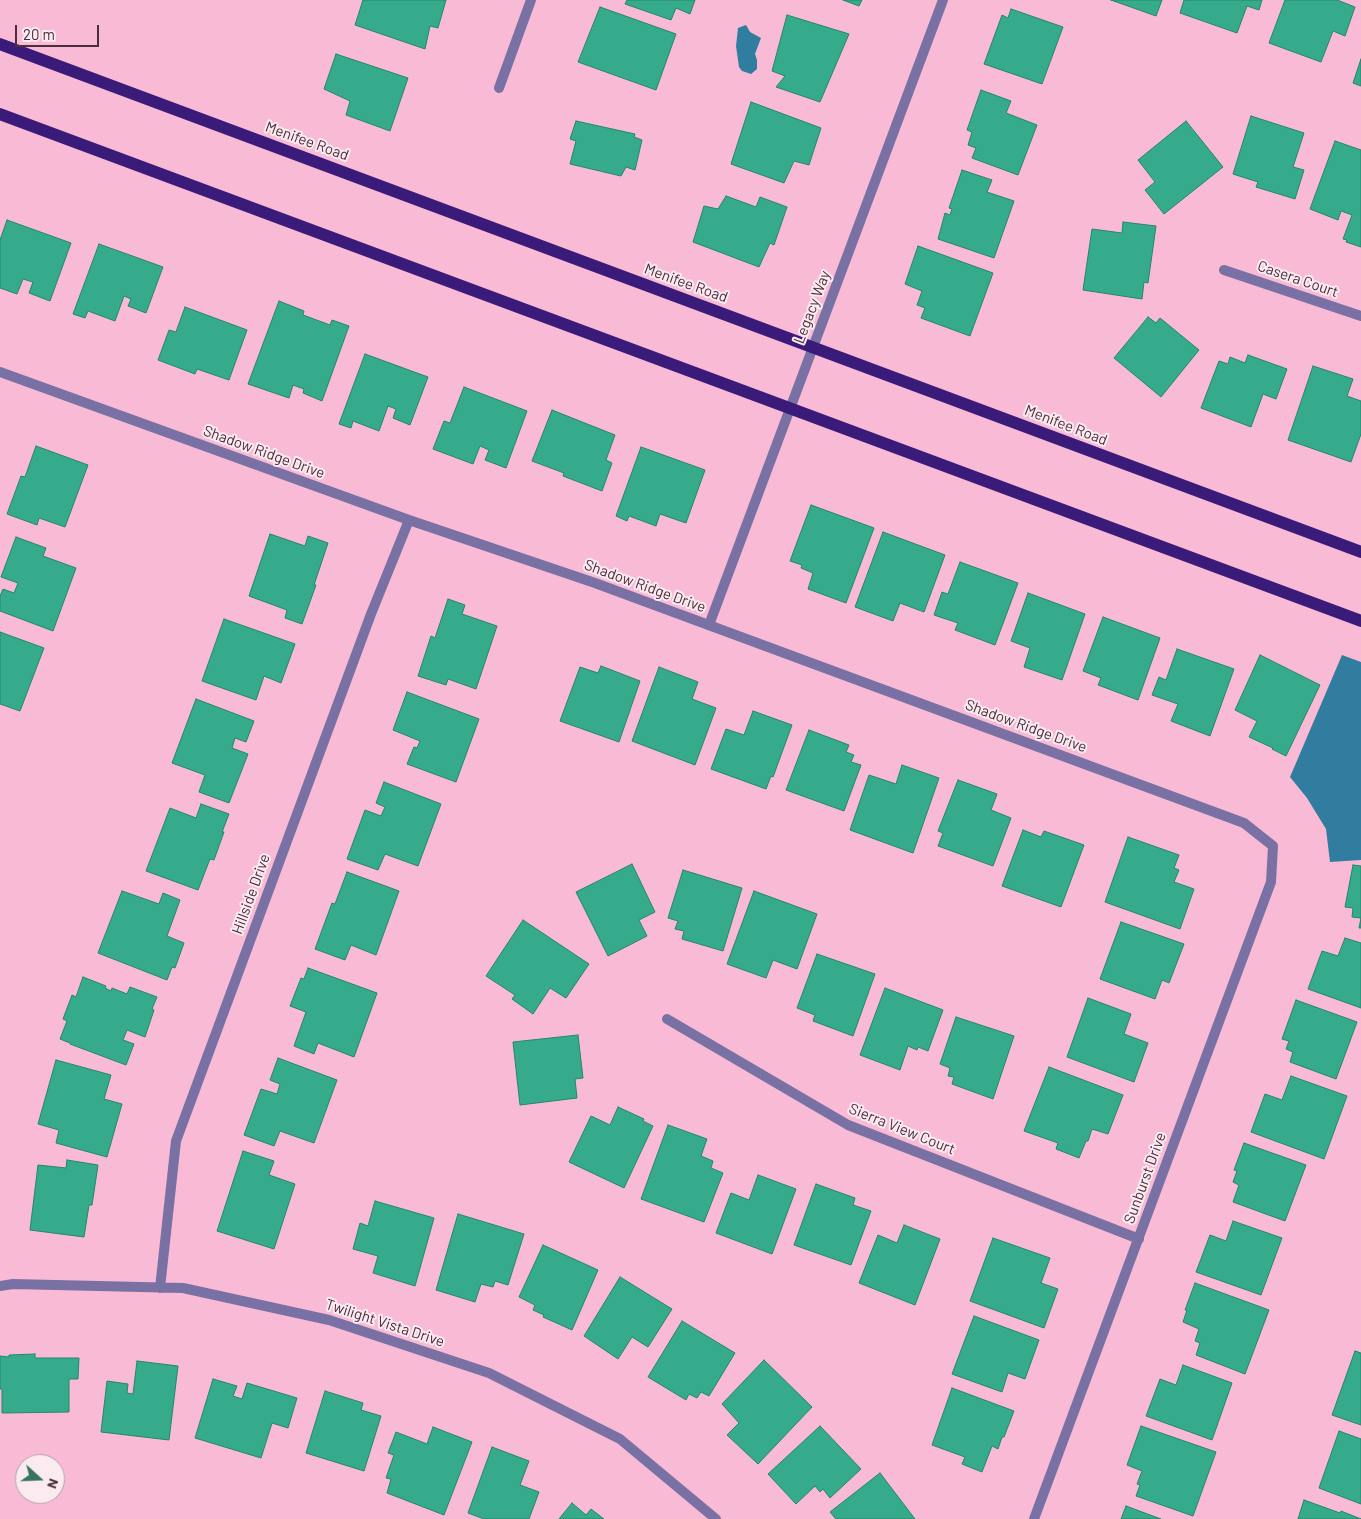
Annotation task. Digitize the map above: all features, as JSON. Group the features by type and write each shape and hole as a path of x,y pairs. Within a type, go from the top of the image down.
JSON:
{"main road":[{"name":"Menifee Road","path":"0,44 1361,552"},
{"path":"0,114 1361,621"}],"street":[{"path":"499,88 531,0"},
{"name":"Legacy Way","path":"709,625 943,0"},
{"name":"Casera Court","path":"1224,270 1361,316"},
{"name":"Shadow Ridge Drive","path":"0,372 409,520 709,625 1244,823 1272,846"},
{"name":"Hillside Drive","path":"160,1288 176,1141 371,614 409,520"},
{"name":"Sunburst Drive","path":"1034,1519 1271,882 1272,846"},
{"name":"Sierra View Court","path":"667,1019 848,1125 1139,1239"},
{"name":"Twilight Vista Drive","path":"0,1286 13,1284 183,1288 329,1320 490,1373 620,1439 716,1519"}],"water":[{"path":"746,25 750,32 761,38 755,54 757,69 751,74 742,71 739,67 736,46 738,28"},
{"path":"1342,655 1361,662 1361,860 1330,862 1326,829 1307,798 1290,777"}],"building":[{"path":"363,0 446,0 438,28 430,26 425,49 355,25"},
{"path":"627,0 695,0 690,14 676,8 671,20 625,4"},
{"path":"843,0 862,0 859,6"},
{"path":"1111,0 1162,0 1156,16"},
{"path":"1184,0 1262,0 1259,10 1247,6 1237,33 1180,13"},
{"path":"1285,0 1337,0 1355,7 1345,36 1333,31 1321,62 1269,43"},
{"path":"600,7 676,34 656,90 578,62"},
{"path":"1011,9 1063,27 1042,84 984,64 1002,15 1008,18"},
{"path":"787,15 849,34 820,102 776,87 785,76 772,71"},
{"path":"336,54 408,78 390,131 346,115 350,101 324,89"},
{"path":"1361,59 1361,86 1353,83"},
{"path":"981,90 1011,101 1006,113 1037,125 1018,175 972,158 976,148 968,145 972,132 967,130"},
{"path":"751,102 821,128 809,165 794,161 784,183 731,164"},
{"path":"1251,116 1304,133 1293,167 1304,170 1295,199 1256,187 1258,182 1233,174"},
{"path":"576,121 635,134 634,137 642,140 635,170 626,167 621,176 570,164 576,141 570,139"},
{"path":"1186,121 1223,167 1164,214 1145,190 1155,182 1138,160"},
{"path":"1335,141 1361,150 1361,247 1346,242 1347,240 1343,239 1352,215 1341,211 1338,220 1310,209"},
{"path":"962,170 992,180 987,192 1014,201 994,258 938,239 945,213 950,215 952,209 949,208"},
{"path":"726,196 756,207 760,197 787,207 774,245 770,243 759,267 693,242 704,206 718,209"},
{"path":"7,220 71,243 50,301 29,293 33,282 23,279 17,294 0,288 0,240"},
{"path":"1123,222 1156,226 1148,283 1144,282 1142,299 1083,290 1092,229 1122,233"},
{"path":"99,244 163,267 146,313 128,306 131,299 124,296 115,321 88,311 85,318 73,314"},
{"path":"918,246 993,273 970,336 921,318 925,308 917,305 922,291 905,284"},
{"path":"279,301 304,311 303,315 330,325 332,320 349,326 322,401 303,393 304,389 293,385 289,398 248,384"},
{"path":"185,307 247,330 229,380 197,369 195,374 158,360 169,330 176,332"},
{"path":"1148,317 1156,323 1160,318 1199,350 1161,397 1114,358"},
{"path":"365,354 428,377 410,425 393,418 396,409 388,406 379,431 353,421 351,428 339,424"},
{"path":"1248,355 1287,369 1276,399 1263,394 1251,427 1201,408 1219,361 1228,364 1230,357 1245,363"},
{"path":"1313,366 1353,379 1347,396 1361,401 1361,434 1351,462 1288,440"},
{"path":"464,387 527,411 506,468 485,460 489,450 480,446 473,464 433,449 444,421 450,423"},
{"path":"552,410 615,435 606,460 612,463 602,491 563,476 564,473 532,461"},
{"path":"36,446 88,465 65,527 39,518 37,525 7,514 21,476 25,477"},
{"path":"641,447 705,470 686,523 660,514 656,526 629,516 627,521 616,516"},
{"path":"811,505 874,528 846,603 808,589 813,573 801,568 802,565 790,561"},
{"path":"883,532 945,555 924,612 900,603 893,621 855,607"},
{"path":"270,534 305,546 308,536 328,543 302,624 285,618 287,610 249,596"},
{"path":"16,537 46,548 43,556 76,568 53,631 0,611 0,596 3,589 14,593 18,583 1,577"},
{"path":"960,562 1018,583 995,645 955,630 958,623 934,615 942,592 948,594"},
{"path":"1028,593 1085,614 1062,680 1024,667 1030,648 1011,641"},
{"path":"448,599 465,605 462,614 497,626 476,689 448,679 446,685 418,676 431,636 435,638"},
{"path":"1103,617 1160,638 1138,700 1098,685 1101,678 1083,671"},
{"path":"224,619 295,644 281,683 264,676 256,700 202,681"},
{"path":"0,632 44,648 20,711 0,704"},
{"path":"1177,649 1234,669 1210,736 1171,721 1178,704 1152,695 1159,677 1166,680"},
{"path":"1260,655 1320,685 1286,756 1249,737 1257,721 1235,710"},
{"path":"601,666 640,681 619,742 560,721 580,667 598,673"},
{"path":"659,667 698,682 692,699 716,708 695,765 632,741"},
{"path":"407,692 479,719 456,782 407,764 414,747 417,748 420,741 393,730"},
{"path":"196,699 254,721 246,742 235,738 232,748 248,754 229,803 199,792 205,775 172,763"},
{"path":"753,711 792,725 773,777 771,776 766,789 711,769 726,729 744,735"},
{"path":"809,730 849,745 846,752 854,755 851,762 861,765 844,811 786,790"},
{"path":"902,765 939,778 913,853 850,830 869,775 896,784"},
{"path":"958,780 997,794 991,810 1011,818 993,866 938,846 943,833 938,831"},
{"path":"384,782 441,804 418,866 385,854 378,870 347,859 365,810 381,816 385,807 376,803"},
{"path":"201,804 229,814 214,860 210,859 198,890 146,871 170,808 196,818"},
{"path":"1023,830 1041,837 1044,831 1084,845 1061,907 1002,886"},
{"path":"1128,837 1179,855 1174,868 1179,870 1174,882 1194,889 1180,929 1105,902"},
{"path":"632,864 655,912 639,920 647,936 608,956 576,892"},
{"path":"1353,865 1361,866 1361,918 1352,917 1353,908 1345,907"},
{"path":"683,870 742,888 723,951 682,939 684,931 675,929 678,921 668,918"},
{"path":"347,872 399,891 376,955 351,945 345,960 315,949 332,903 335,904"},
{"path":"122,891 159,904 163,893 180,900 167,936 184,943 175,968 172,967 167,980 98,953"},
{"path":"754,891 817,914 797,969 773,960 766,978 727,964"},
{"path":"523,920 589,964 566,998 550,988 533,1014 512,999 515,995 486,976"},
{"path":"1121,922 1184,944 1169,983 1162,980 1155,999 1100,979"},
{"path":"1345,938 1361,943 1361,1008 1308,989 1322,951 1338,956"},
{"path":"817,954 875,974 853,1036 813,1021 815,1015 797,1008"},
{"path":"308,968 377,993 354,1057 318,1043 314,1054 294,1046 306,1012 290,1006 301,978 304,979"},
{"path":"83,977 106,986 105,988 111,991 112,988 127,994 130,987 157,997 145,1037 127,1030 123,1040 134,1044 126,1065 60,1039 67,1021 63,1019 72,995 76,997"},
{"path":"885,988 943,1010 928,1051 918,1047 917,1050 908,1046 900,1070 860,1055"},
{"path":"1088,998 1131,1014 1124,1034 1148,1043 1134,1082 1067,1057"},
{"path":"1296,1000 1357,1022 1336,1079 1290,1062 1293,1052 1286,1049 1289,1041 1282,1039"},
{"path":"956,1017 1014,1036 993,1099 952,1084 954,1077 948,1076 950,1068 940,1064"},
{"path":"578,1035 583,1078 575,1079 577,1098 520,1105 513,1042"},
{"path":"278,1058 337,1080 314,1143 280,1131 274,1146 244,1135 261,1089 277,1094 280,1084 270,1080"},
{"path":"56,1060 111,1075 104,1099 122,1104 107,1157 56,1143 59,1130 38,1124"},
{"path":"1049,1067 1123,1095 1108,1134 1092,1129 1079,1158 1056,1149 1058,1143 1024,1131"},
{"path":"1291,1076 1347,1096 1324,1159 1251,1132 1265,1094 1282,1100"},
{"path":"618,1107 644,1119 643,1121 653,1126 624,1188 569,1162 591,1116 610,1125"},
{"path":"668,1125 707,1139 701,1156 713,1161 711,1168 723,1173 704,1222 641,1199"},
{"path":"1244,1143 1306,1165 1285,1221 1233,1202 1239,1185 1233,1182 1237,1171 1234,1170"},
{"path":"243,1151 274,1161 269,1175 295,1184 274,1249 217,1231"},
{"path":"67,1160 98,1165 92,1205 89,1205 84,1237 30,1230 38,1165 66,1168"},
{"path":"758,1175 796,1189 772,1254 716,1233 731,1193 749,1200"},
{"path":"816,1184 855,1198 853,1205 871,1211 851,1265 794,1245"},
{"path":"375,1201 434,1218 415,1286 373,1273 378,1256 353,1249 360,1223 368,1226"},
{"path":"458,1214 524,1234 508,1285 495,1281 493,1287 481,1284 475,1302 436,1290"},
{"path":"1233,1221 1282,1238 1261,1295 1196,1272 1210,1235 1226,1241"},
{"path":"904,1225 940,1239 915,1305 859,1283 878,1235 897,1243"},
{"path":"993,1238 1050,1258 1041,1283 1058,1289 1044,1328 970,1301"},
{"path":"543,1245 598,1270 572,1330 543,1317 544,1315 533,1310 535,1305 519,1297"},
{"path":"620,1277 672,1309 648,1347 632,1337 618,1359 584,1336"},
{"path":"1195,1283 1269,1310 1245,1374 1196,1355 1200,1343 1195,1341 1199,1329 1183,1322 1187,1310 1185,1310"},
{"path":"974,1316 1039,1340 1025,1379 1008,1373 1002,1392 952,1374"},
{"path":"682,1321 735,1353 709,1396 701,1392 697,1398 689,1394 686,1400 648,1377"},
{"path":"1355,1351 1361,1353 1361,1425 1332,1415"},
{"path":"35,1354 35,1358 79,1358 78,1379 69,1379 69,1412 2,1413 0,1356 9,1357 9,1355"},
{"path":"764,1360 812,1407 758,1464 727,1435 739,1423 722,1404"},
{"path":"137,1361 178,1366 169,1440 101,1432 107,1381 128,1384 127,1393 133,1394"},
{"path":"1183,1365 1232,1383 1212,1440 1146,1416 1160,1379 1176,1385"},
{"path":"213,1379 237,1386 233,1396 242,1399 247,1383 297,1398 288,1428 272,1423 261,1458 195,1438"},
{"path":"952,1388 1014,1411 998,1449 992,1446 982,1472 962,1464 965,1457 932,1445"},
{"path":"325,1391 363,1403 361,1410 381,1416 364,1471 306,1453"},
{"path":"820,1426 861,1469 830,1498 823,1489 820,1492 815,1486 796,1504 768,1474"},
{"path":"1141,1426 1216,1452 1193,1516 1136,1496 1140,1485 1137,1484 1142,1471 1127,1465"},
{"path":"433,1427 472,1442 444,1515 387,1493 391,1479 386,1478 394,1455 388,1453 396,1432 427,1444"},
{"path":"1339,1431 1361,1439 1361,1504 1319,1488"},
{"path":"492,1447 529,1461 520,1485 539,1492 529,1519 484,1519 468,1513"},
{"path":"880,1473 915,1519 836,1519 830,1512"},
{"path":"1304,1500 1340,1513 1341,1511 1361,1519 1298,1519"},
{"path":"572,1503 586,1515 591,1509 604,1519 559,1519"},
{"path":"1126,1506 1161,1519 1121,1519"}]}
